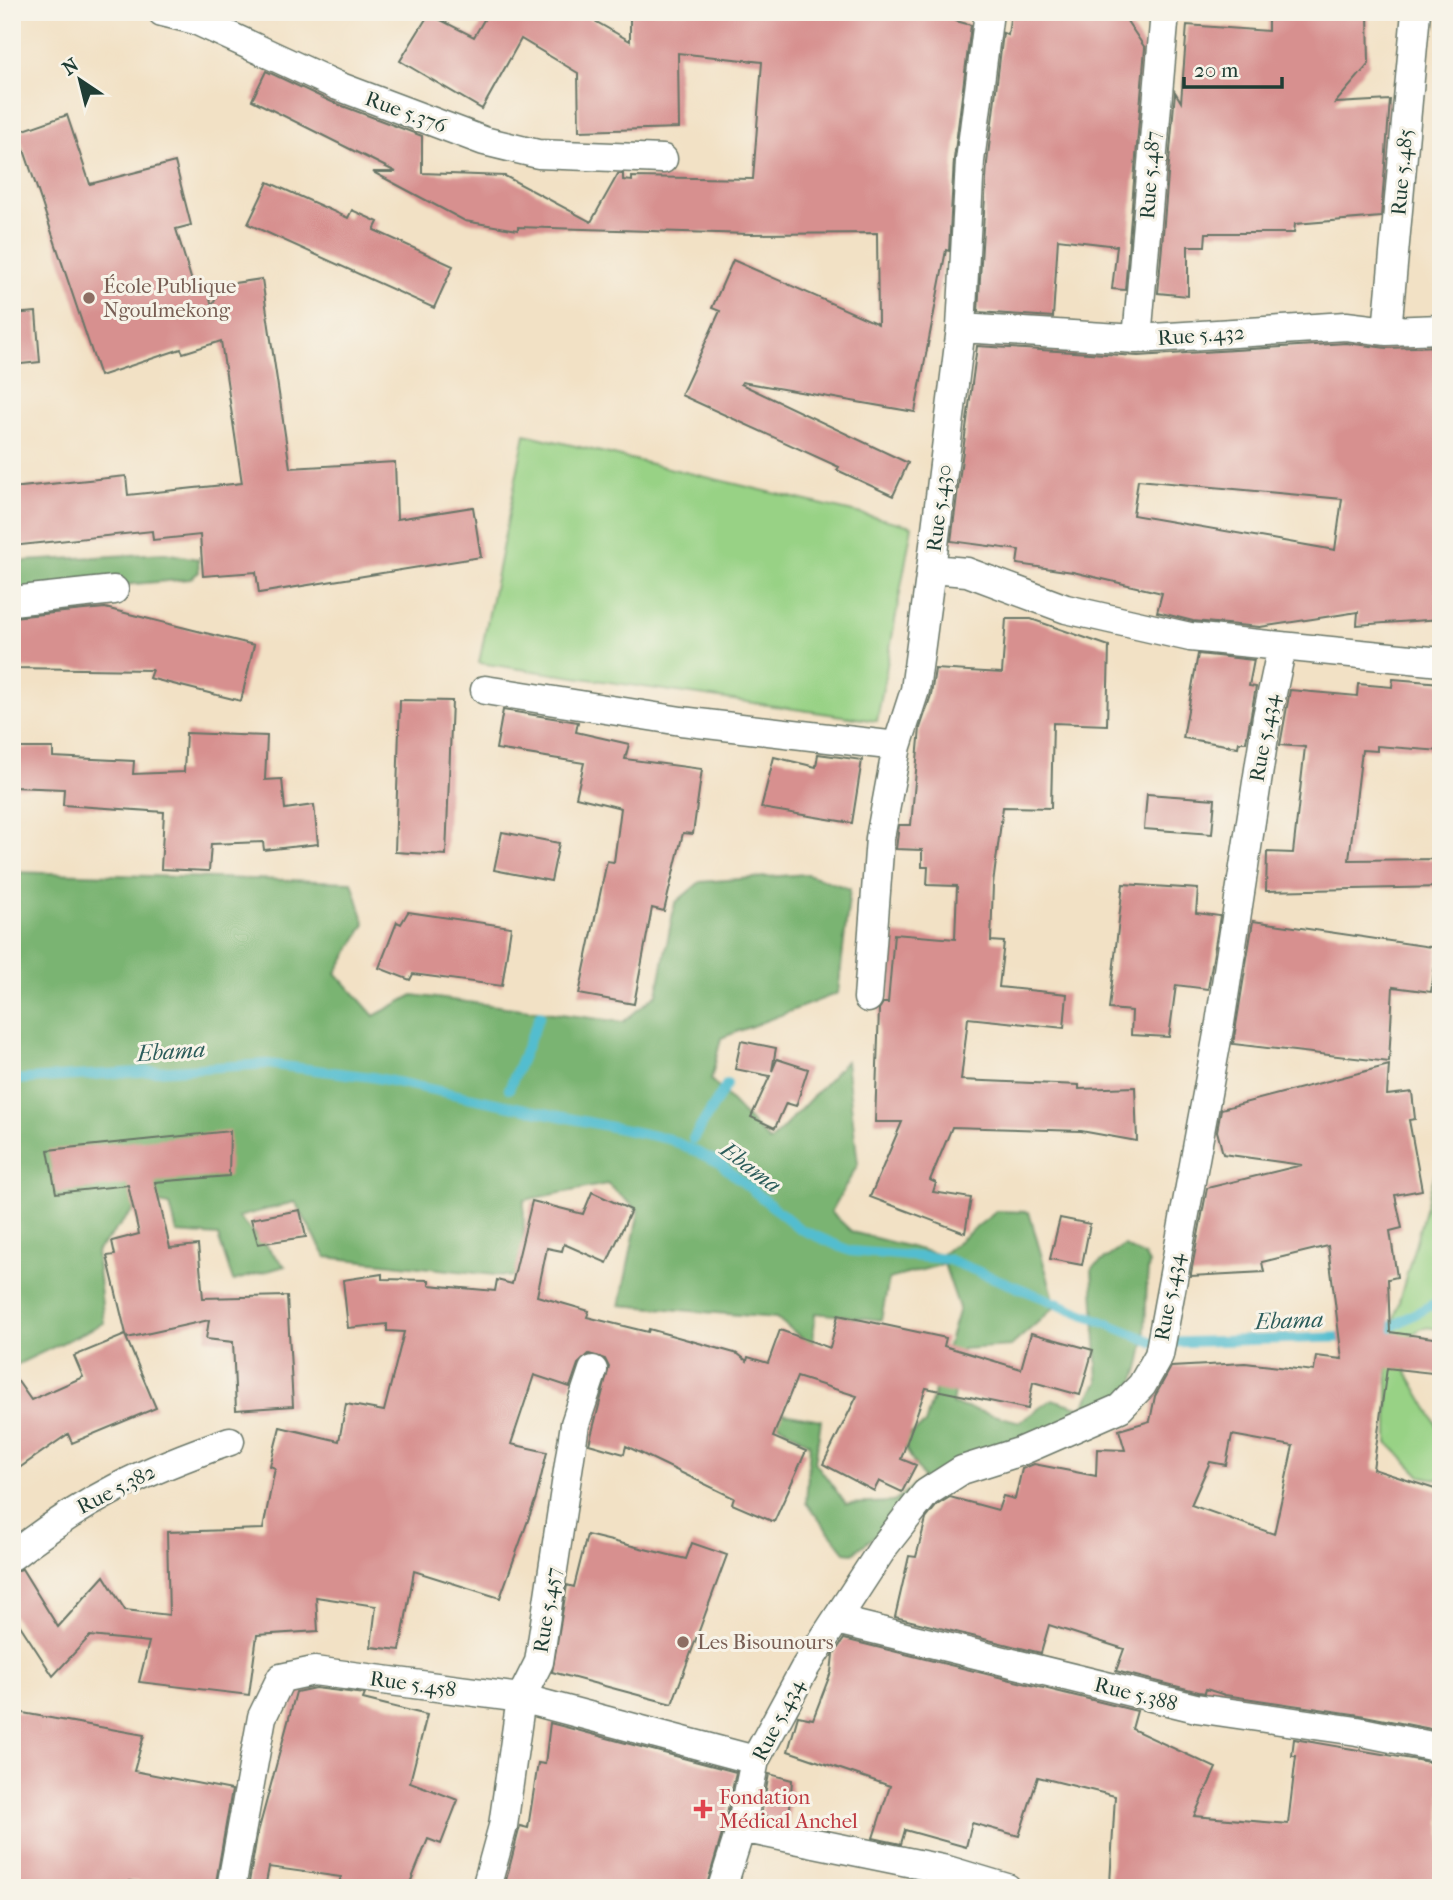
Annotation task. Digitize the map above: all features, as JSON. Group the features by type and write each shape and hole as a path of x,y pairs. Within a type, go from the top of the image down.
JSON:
{"street":[{"name":"Rue 5.376","path":"163,12 195,20 338,86 484,141 538,154 663,159"},
{"name":"Rue 5.430","path":"989,12 970,161 961,328 932,569 967,572 1066,608 1190,637 1441,662"},
{"name":"Rue 5.487","path":"1137,339 1165,12"},
{"name":"Rue 5.485","path":"1387,331 1416,12"},
{"name":"Rue 5.432","path":"961,328 1137,339 1346,326 1387,331 1441,329"},
{"path":"868,998 880,838 897,746 915,690 932,569"},
{"path":"12,601 114,590"},
{"name":"Rue 5.434","path":"722,1888 741,1828 755,1760 806,1666 885,1545 926,1493 962,1471 1018,1452 1120,1408 1143,1385 1160,1348 1220,1023 1267,717 1282,646"},
{"path":"485,690 681,721 897,746"},
{"name":"Rue 5.457","path":"486,1888 503,1826 521,1698 539,1662 575,1424 593,1370"},
{"name":"Rue 5.382","path":"12,1556 76,1508 123,1483 230,1441"},
{"name":"Rue 5.388","path":"836,1620 1196,1708 1357,1731 1441,1748"},
{"name":"Rue 5.458","path":"231,1888 262,1717 281,1678 314,1671 521,1698 755,1760"},
{"path":"741,1828 947,1870 1007,1888"}],"green space":[{"path":"525,434 912,526 877,721 479,663"},
{"path":"165,553 198,559 199,572 190,579 12,595 12,566 25,561"},
{"path":"12,872 352,882 365,924 336,973 374,1016 413,995 623,1022 657,994 675,903 700,882 807,874 850,889 838,993 721,1038 711,1080 770,1142 846,1061 858,1164 831,1212 852,1232 941,1255 997,1211 1029,1212 1056,1306 1011,1346 962,1349 952,1404 1020,1422 1052,1399 1082,1408 1098,1382 1092,1268 1124,1246 1145,1256 1149,1263 1145,1335 1133,1384 1105,1429 942,1484 853,1553 845,1552 806,1503 810,1444 752,1407 821,1420 815,1462 846,1504 893,1502 923,1478 901,1441 925,1424 959,1308 944,1264 889,1279 881,1320 815,1313 813,1346 776,1318 620,1305 639,1211 607,1184 524,1200 523,1278 326,1257 295,1202 238,1217 285,1266 233,1281 218,1236 177,1233 170,1205 142,1200 96,1252 104,1323 12,1367"},
{"path":"1441,1152 1441,1329 1424,1327 1406,1338 1404,1367 1441,1432 1441,1480 1421,1476 1388,1443 1388,1341"}],"building":[{"path":"475,12 579,12 630,41 630,12 959,12 956,21 971,25 954,159 949,251 946,250 915,412 742,382 741,384 908,463 893,496 837,470 839,467 681,395 720,311 712,308 733,260 878,324 877,233 750,234 518,227 518,230 465,221 373,172 396,172 252,100 266,71 332,102 422,136 422,173 505,176 591,222 618,174 623,174 623,180 632,181 632,177 753,179 762,62 678,53 679,128 579,131 578,73 521,39 482,109 400,61 429,14 474,37 485,18"},
{"path":"1011,12 1121,12 1145,48 1125,290 1112,289 1117,246 1058,239 1053,317 978,312 987,163 1003,33 1008,35"},
{"path":"1368,13 1369,64 1335,103 1390,100 1381,217 1295,224 1294,233 1206,233 1205,246 1188,246 1188,296 1158,293 1175,92 1181,102 1187,25 1268,31 1268,15"},
{"path":"67,115 90,184 175,162 191,225 176,229 194,288 207,287 212,306 221,285 262,279 290,468 395,462 397,519 473,507 481,557 259,593 256,572 203,576 200,535 153,540 152,531 12,546 12,488 126,476 128,495 242,483 221,341 183,353 181,349 100,376 18,132"},
{"path":"268,182 348,218 352,210 378,222 374,230 453,266 434,308 248,224"},
{"path":"36,312 40,362 12,365 12,314"},
{"path":"1346,343 1387,348 1441,346 1441,619 1357,625 1358,612 1260,627 1193,621 1157,612 1162,593 1073,572 1017,564 1019,550 951,541 977,346 1138,356","holes":["1138,480 1342,499 1335,550 1133,515"]},
{"path":"105,608 254,645 241,701 149,678 152,670 12,668 12,617"},
{"path":"1006,619 1031,619 1109,646 1107,725 1053,723 1051,808 1003,807 993,884 991,941 1004,942 999,987 1067,994 1064,1028 968,1018 961,1080 1079,1085 1079,1089 1135,1087 1137,1141 1081,1131 952,1127 930,1180 936,1183 933,1192 971,1198 965,1233 870,1197 902,1122 875,1122 879,1009 883,1003 888,1003 894,934 955,939 957,886 927,885 928,867 922,867 922,850 896,849 899,825 911,825 920,728 931,695 935,669 1002,673"},
{"path":"1198,654 1254,660 1249,686 1256,687 1246,742 1239,742 1238,747 1183,738"},
{"path":"1393,679 1441,683 1441,751 1377,746 1377,751 1362,750 1349,860 1441,859 1441,887 1266,891 1267,852 1293,853 1305,747 1280,745 1290,690 1357,696 1358,684 1392,687"},
{"path":"400,700 452,701 446,855 395,852"},
{"path":"503,710 578,722 576,732 629,744 625,759 702,769 693,834 683,833 664,911 652,908 634,1004 579,994 607,861 614,862 621,808 576,797 584,763 496,749"},
{"path":"186,733 267,736 265,780 282,779 285,809 314,805 318,844 264,850 263,842 211,844 209,871 161,869 164,812 63,805 64,789 12,787 12,748 53,748 53,757 134,761 133,774 184,772"},
{"path":"818,754 862,760 852,823 761,808 774,757 816,767"},
{"path":"1147,794 1215,799 1212,834 1144,829"},
{"path":"502,832 559,843 551,881 494,870"},
{"path":"1123,884 1198,889 1196,913 1220,916 1208,989 1176,985 1169,1037 1131,1035 1132,1011 1109,1009"},
{"path":"408,912 511,927 502,986 413,974 410,980 379,968 397,922 401,924"},
{"path":"1253,921 1438,948 1431,992 1393,987 1389,1062 1233,1044"},
{"path":"741,1041 776,1048 772,1071 777,1059 808,1069 796,1106 786,1103 775,1128 751,1117 770,1076 735,1069"},
{"path":"1389,1065 1387,1095 1412,1092 1415,1119 1409,1120 1422,1190 1395,1195 1402,1228 1390,1231 1397,1277 1388,1279 1390,1332 1441,1339 1441,1374 1387,1368 1373,1469 1441,1491 1441,1689 1431,1729 1360,1715 1225,1695 1206,1689 1205,1693 1199,1692 1116,1671 1124,1649 1049,1625 1041,1653 895,1617 909,1556 916,1557 926,1519 937,1505 950,1497 998,1510 1003,1496 1015,1499 1022,1469 1034,1464 1096,1476 1097,1449 1125,1450 1119,1430 1150,1421 1155,1396 1171,1367 1245,1363 1314,1371 1316,1356 1342,1359 1328,1246 1262,1262 1264,1272 1191,1276 1207,1188 1302,1165 1223,1154 1217,1131 1221,1109","holes":["1232,1435 1293,1446 1274,1534 1191,1505 1210,1462 1226,1465"]},
{"path":"230,1131 229,1176 155,1182 170,1248 198,1245 203,1298 287,1296 293,1406 236,1410 233,1342 206,1339 209,1320 127,1338 107,1256 115,1255 112,1241 139,1234 128,1185 56,1193 48,1150"},
{"path":"592,1192 631,1210 607,1263 564,1244 562,1251 547,1248 537,1296 589,1311 587,1317 648,1332 649,1329 738,1354 747,1361 748,1357 768,1363 780,1330 830,1348 838,1315 946,1338 944,1346 1021,1369 1031,1333 1093,1350 1080,1395 1033,1382 1028,1409 926,1388 901,1459 916,1465 902,1492 879,1481 874,1491 823,1464 857,1396 797,1377 773,1437 806,1451 774,1522 732,1504 734,1498 626,1446 624,1454 589,1444 609,1367 605,1359 589,1354 578,1364 570,1387 534,1375 511,1444 547,1452 536,1498 500,1598 414,1571 400,1650 371,1647 376,1606 316,1597 318,1631 257,1635 249,1695 139,1682 149,1642 90,1636 53,1676 12,1613 12,1572 22,1569 58,1627 104,1576 125,1610 169,1615 167,1532 263,1529 275,1468 270,1466 280,1427 339,1441 346,1404 384,1411 404,1332 387,1331 387,1324 348,1328 343,1280 382,1274 382,1279 429,1280 429,1285 495,1291 497,1280 512,1284 532,1201 583,1214"},
{"path":"300,1210 306,1237 258,1244 251,1219"},
{"path":"1060,1218 1090,1224 1082,1265 1050,1259"},
{"path":"125,1335 156,1408 72,1443 68,1434 12,1473 12,1373 31,1400 83,1377 74,1356"},
{"path":"587,1535 686,1559 692,1543 727,1555 672,1704 552,1672 567,1585 574,1587"},
{"path":"844,1639 1137,1711 1132,1729 1216,1768 1194,1816 1288,1824 1296,1756 1292,1756 1294,1739 1441,1764 1441,1888 1171,1888 1110,1884 1115,1796 1038,1777 1019,1836 972,1823 966,1847 905,1830 901,1844 873,1838 890,1786 788,1751 798,1716 813,1719 831,1672 833,1655"},
{"path":"315,1688 365,1694 363,1699 427,1715 410,1782 458,1800 441,1844 428,1839 408,1888 337,1888 341,1877 269,1867 265,1888 248,1888 257,1836 296,1692"},
{"path":"12,1711 144,1735 134,1771 232,1790 215,1888 184,1888 130,1881 128,1888 12,1888"},
{"path":"550,1723 736,1772 725,1824 706,1888 504,1888 520,1826 528,1828 538,1763 545,1764"},
{"path":"769,1774 792,1780 789,1821 761,1815"}],"waterway":[{"path":"509,1089 540,1015"},
{"name":"Ebama","path":"12,1080 267,1064 372,1077 669,1139 718,1162 800,1229 850,1251 947,1259 1155,1343 1350,1337"},
{"path":"693,1139 727,1084"},
{"name":"Ebama","path":"1378,1334 1441,1300"}],"place":[{"name":"École Publique Ngoulmekong","path":"89,298"},
{"name":"Les Bisounours","path":"683,1642"},
{"name":"Fondation Médical Anchel","path":"703,1809"}]}
